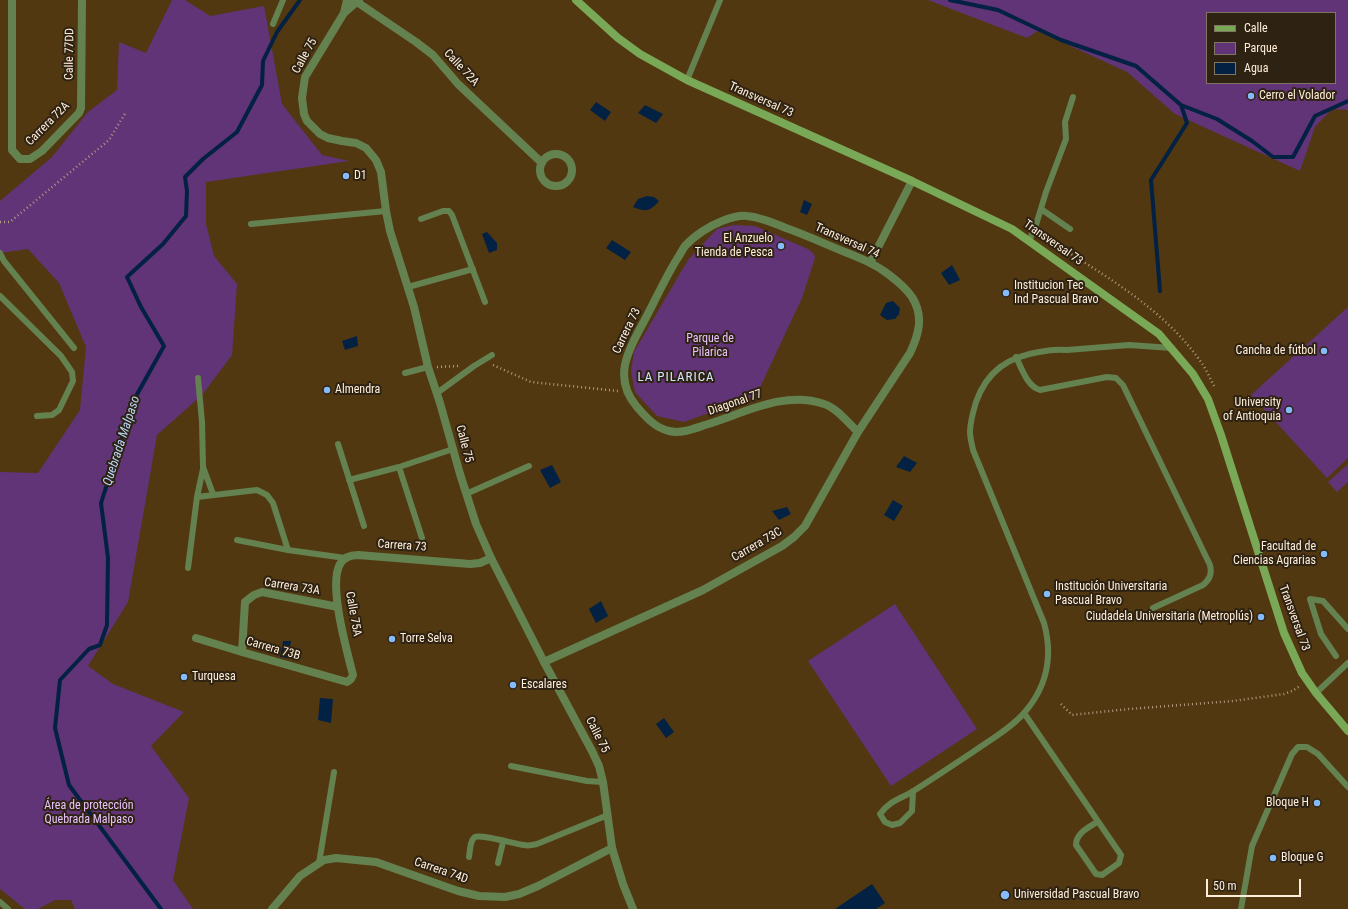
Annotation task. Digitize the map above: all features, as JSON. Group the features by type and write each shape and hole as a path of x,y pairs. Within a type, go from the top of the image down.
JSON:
{"main road":[{"name":"Transversal 73","path":"576,0 618,38 634,50 687,80 1012,229 1159,334 1193,374 1208,399 1221,435 1284,633 1302,673 1316,693 1348,731"}],"street":[{"name":"Carrera 72A","path":"12,0 12,150 20,158 30,159 42,151 79,114 81,108"},
{"name":"Calle 77DD","path":"81,108 82,0"},
{"name":"Calle 75","path":"344,14 347,0"},
{"name":"Calle 75","path":"357,1 344,14 305,77 302,98 304,114 307,121 320,134 334,140 356,143 371,153 381,172 386,211 394,246 414,307 428,367 476,524 544,662 599,766 603,782 612,848 623,884 633,909"},
{"name":"Calle 72A","path":"357,1 416,42 432,55 458,84 542,163"},
{"path":"870,263 912,182"},
{"name":"Carrera 73","path":"627,392 624,382 624,364 668,274 686,246 709,228 731,218 748,216 765,220"},
{"name":"Transversal 74","path":"765,220 804,234 870,263 888,274 912,296"},
{"name":"Carrera 73C","path":"544,662 703,590 782,546 794,537 805,526 814,512 858,432 910,353 916,341 920,329 920,317 912,296"},
{"name":"Diagonal 77","path":"627,392 649,420 657,426 671,432 687,431 764,404 790,400 824,404 834,409 858,432"},
{"name":"Carrera 73","path":"345,558 358,555 470,564 480,563 492,558"},
{"name":"Calle 75A","path":"343,681 348,682 354,675 338,607 336,576 339,565 345,558"},
{"name":"Carrera 73A","path":"242,652 245,602 254,594 262,592 338,607"},
{"name":"Carrera 73B","path":"196,638 343,681"},
{"name":"Carrera 74D","path":"272,909 300,876 324,860 336,858 376,862 458,891 479,896 505,897 519,894 538,886 612,848"}],"lane":[{"path":"273,24 283,0"},
{"path":"687,80 720,0"},
{"path":"1029,241 1034,231 1046,192 1066,138 1065,122 1073,97"},
{"path":"1041,209 1070,229"},
{"path":"251,224 386,211"},
{"path":"421,219 443,211 449,211 485,302"},
{"path":"0,253 2,262 74,348"},
{"path":"408,287 473,269"},
{"path":"0,296 61,356 72,372 73,381 59,410 52,415 37,416"},
{"path":"913,791 912,811 896,824 892,825 885,822 880,814 886,806 913,791 1011,725 1024,713 1037,695 1045,675 1048,657 1048,639 1044,623 973,450 970,432 972,417 984,385 999,367 1016,357 1035,352 1058,349 1067,350 1129,345 1172,348"},
{"path":"437,393 492,355"},
{"path":"1016,357 1029,382 1036,389 1040,390 1107,377 1116,378 1123,386 1212,570 1208,582 1152,608"},
{"path":"405,373 428,367"},
{"path":"188,568 197,497 203,467 202,422 198,378"},
{"path":"338,444 364,526"},
{"path":"349,480 399,467 453,449"},
{"path":"466,494 529,466"},
{"path":"203,467 213,494"},
{"path":"399,467 422,538"},
{"path":"197,497 257,490 267,495 273,503 288,550"},
{"path":"236,540 288,550 345,558"},
{"path":"1336,656 1321,634 1310,599 1323,601 1348,629"},
{"path":"1316,693 1348,663"},
{"path":"1024,713 1120,855 1119,863 1102,875 1096,874 1076,845 1076,840 1079,835 1097,822"},
{"path":"1241,909 1252,846 1292,754 1298,747 1307,748 1318,754 1348,787"},
{"path":"511,766 587,781 603,782"},
{"path":"319,863 334,772"},
{"path":"469,857 472,840 476,837 481,836 526,846 537,844 608,815"},
{"path":"498,863 503,842"},
{"path":"0,902 8,909"}],"path":[{"path":"0,222 10,222 109,140 126,112"},
{"path":"1034,231 1146,304 1176,332 1202,362 1217,393"},
{"path":"428,367 495,365 531,382 627,392"},
{"path":"1288,608 1298,637"},
{"path":"1298,682 1304,692"},
{"path":"1061,704 1072,715 1233,701 1284,694 1300,686"}],"green space":[{"name":"Área de protección Quebrada Malpaso","path":"172,0 185,0 210,16 264,6 282,104 322,155 349,161 206,182 206,224 214,256 237,284 232,355 202,395 157,435 128,602 88,666 113,684 184,712 151,746 189,798 173,880 193,909 75,909 71,900 55,900 38,909 25,909 0,889 0,472 38,473 80,410 86,347 59,283 28,249 0,253 0,201 52,157 88,112 117,90 119,42 146,53"},
{"name":"Cerro el Volador","path":"928,0 1348,0 1348,110 1332,109 1315,127 1300,171 1175,114 1127,72 1038,31 1027,38"},
{"name":"Parque de Pilarica","path":"734,225 755,226 808,249 814,254 815,258 802,298 756,396 684,422 657,416 635,392 631,371 634,352 688,260 717,229"},
{"name":"Cancha de fútbol","path":"1348,307 1348,458 1327,478 1251,395"},
{"path":"1348,464 1348,482 1337,492 1328,482"},
{"path":"895,604 977,729 891,786 808,661"}],"water":[{"path":"596,102 611,112 605,121 590,110"},
{"path":"645,105 663,114 656,123 638,113"},
{"path":"647,196 654,197 659,201 647,210 641,210 633,207 638,199"},
{"path":"804,200 812,204 807,215 800,212"},
{"path":"487,232 497,243 497,250 489,253 482,234"},
{"path":"612,240 631,252 625,260 606,248"},
{"path":"952,265 960,280 949,285 941,273"},
{"path":"893,301 900,308 899,314 895,319 887,320 880,315 886,303"},
{"path":"357,336 358,346 345,350 342,341"},
{"path":"904,456 917,463 910,472 896,467"},
{"path":"552,465 561,482 550,488 540,470"},
{"path":"893,500 903,506 894,521 884,515"},
{"path":"787,507 791,514 779,520 772,511"},
{"path":"601,601 608,616 596,623 589,609"},
{"path":"283,641 291,641 288,658 280,657"},
{"path":"320,698 333,699 331,723 318,720"},
{"path":"664,718 674,732 666,738 656,724"},
{"path":"872,884 885,903 876,909 835,909"}],"waterway":[{"name":"Quebrada Malpaso","path":"161,909 69,785 55,728 60,680 89,649 100,645 107,625 108,558 101,503 135,398 164,346 141,307 127,277 163,244 186,216 187,191 185,177 203,159 237,132 262,85 263,61 277,32 300,0"},
{"path":"950,0 998,10 1061,40 1136,66 1181,105 1187,123 1151,180 1160,291"},
{"path":"1181,105 1217,119 1252,141 1273,157 1293,157 1315,116 1348,101"}],"place":[{"name":"Cerro el Volador","path":"1251,96"},
{"name":"D1","path":"346,176"},
{"name":"El Anzuelo Tienda de Pesca","path":"781,246"},
{"name":"Institucion Tec Ind Pascual Bravo","path":"1006,293"},
{"name":"Cancha de fútbol","path":"1324,351"},
{"name":"Almendra","path":"327,390"},
{"name":"University of Antioquia","path":"1289,410"},
{"name":"Facultad de Ciencias Agrarias","path":"1324,554"},
{"name":"Institución Universitaria Pascual Bravo","path":"1047,594"},
{"name":"Ciudadela Universitaria (Metroplús)","path":"1261,617"},
{"name":"Torre Selva","path":"392,639"},
{"name":"Turquesa","path":"184,677"},
{"name":"Escalares","path":"513,685"},
{"name":"Bloque H","path":"1317,803"},
{"name":"Bloque G","path":"1273,858"},
{"name":"Universidad Pascual Bravo","path":"1005,895"}],"district":[{"name":"LA PILARICA","path":"676,378"}]}
